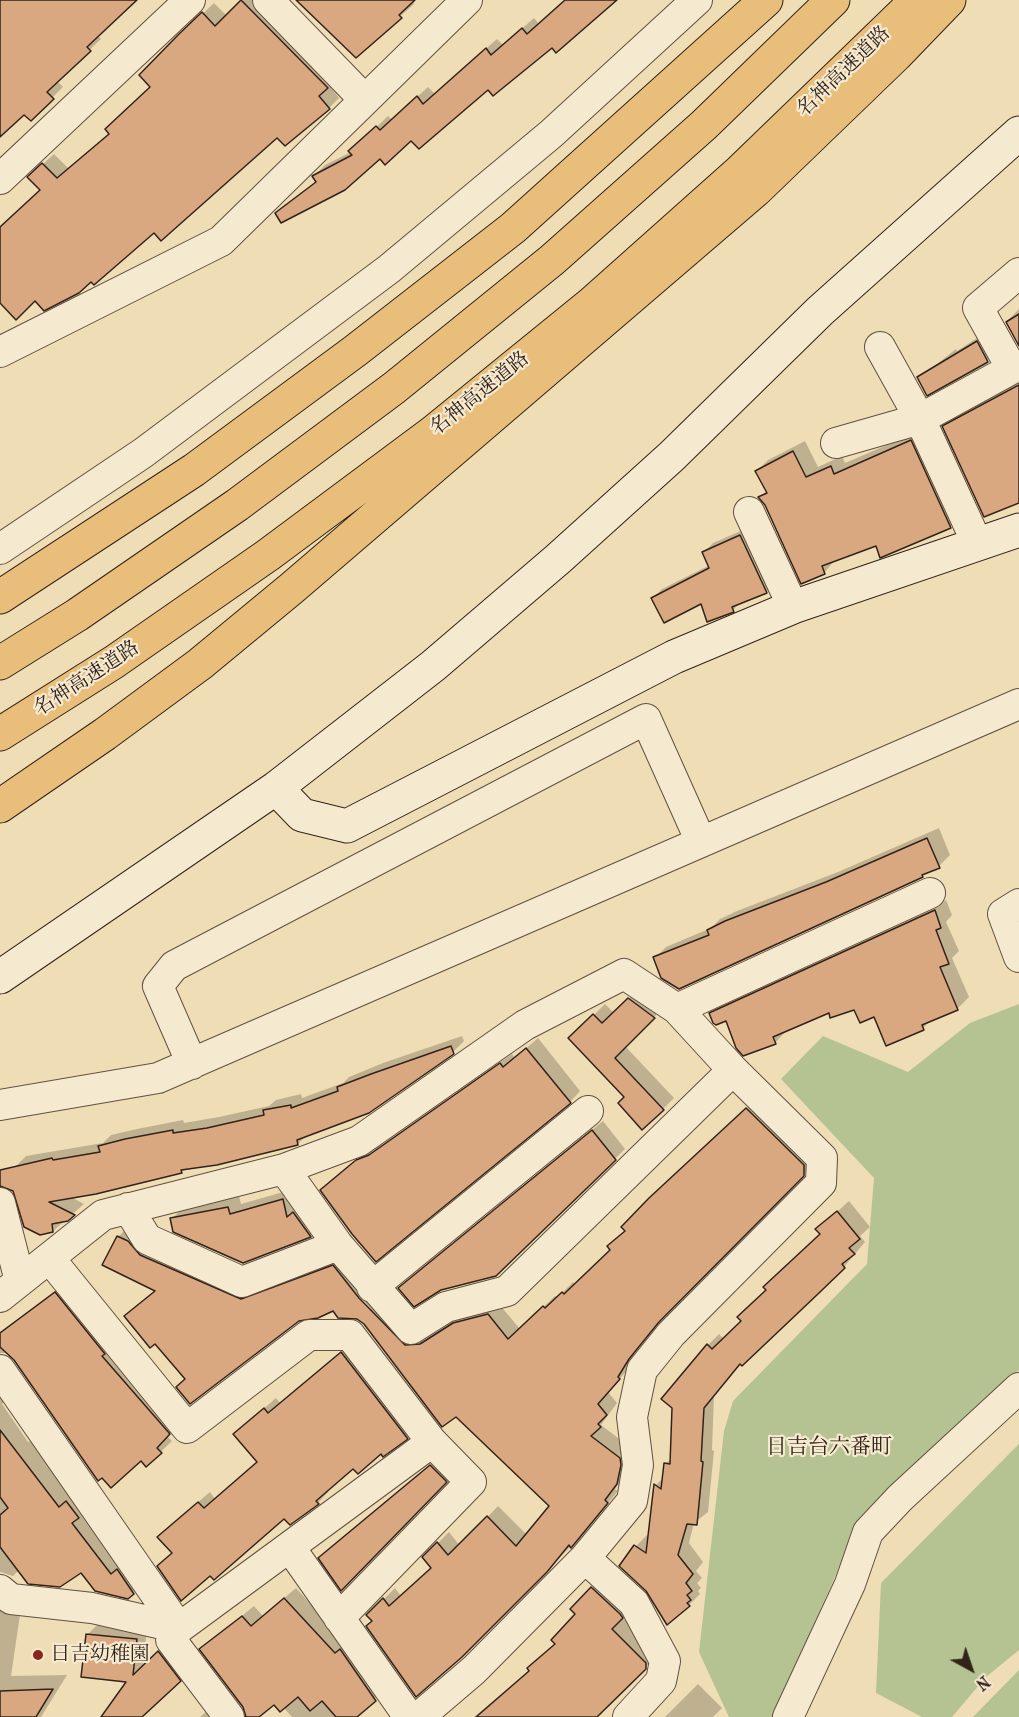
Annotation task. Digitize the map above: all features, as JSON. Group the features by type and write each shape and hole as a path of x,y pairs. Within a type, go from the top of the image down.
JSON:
{"highway":[{"path":"0,597 194,470 513,228 766,0"},
{"path":"0,663 77,615 237,505 394,388 552,261 704,125 833,0"},
{"name":"名神高速道路","path":"0,734 114,662 268,555 432,433 592,303 730,180 917,0"},
{"path":"0,806 105,734 200,664 292,588 756,190 896,55 949,0"}],"street":[{"path":"0,178 190,0"},
{"path":"268,0 365,100"},
{"path":"2,345 221,241 467,0"},
{"path":"0,549 143,453 389,269 550,135 697,0"},
{"path":"0,977 276,788 433,666 558,559 672,456 820,311 1019,133"},
{"path":"836,443 921,419 1015,367 978,308 1019,273"},
{"path":"880,347 921,419 977,543"},
{"path":"749,512 793,607"},
{"path":"276,788 302,815 347,826 674,657 793,607 1019,530"},
{"path":"0,1105 158,1078 1019,704"},
{"path":"192,1064 158,986 174,966 646,719 701,842"},
{"path":"677,1009 930,893"},
{"path":"1019,904 1003,914 1019,957"},
{"path":"10,1289 103,1215 284,1169 359,1141 525,1025 624,974 677,1009 733,1070 822,1158 821,1183 671,1334 642,1370 632,1417 638,1465 632,1501 585,1558 474,1670 419,1717"},
{"path":"284,1169 338,1245 372,1287 411,1329 447,1307 507,1291 733,1070"},
{"path":"372,1287 588,1112"},
{"path":"0,1203 10,1289"},
{"path":"128,1208 147,1239 242,1282 338,1245"},
{"path":"50,1259 187,1428 309,1335 350,1335 432,1442 471,1482 339,1618"},
{"path":"0,1370 179,1628"},
{"path":"788,1717 850,1584 868,1532 900,1498 1019,1388"},
{"path":"230,1717 171,1640 179,1628 291,1549 432,1442"},
{"path":"291,1549 409,1717"},
{"path":"585,1558 634,1603 665,1660 662,1681 628,1717"},
{"path":"0,1590 11,1599 92,1608 179,1628"}],"green space":[{"path":"1019,1004 1019,1370 856,1529 773,1717 729,1717 699,1652 724,1431 733,1401 867,1264 874,1178 781,1079 823,1036 908,1072 970,1023"},
{"path":"1019,1444 1019,1650 986,1677 952,1717 922,1717 876,1693 881,1583"},
{"path":"1019,1670 1019,1717 973,1717"}],"building":[{"path":"0,0 137,0 87,47 91,51 47,92 54,99 31,121 24,115 0,137"},
{"path":"241,0 328,88 319,96 330,109 285,146 277,138 161,241 154,233 94,285 91,282 79,293 44,311 35,301 16,320 0,303 0,227 40,190 27,177 42,163 57,178 109,134 105,129 150,87 139,75 179,34 202,12 215,26"},
{"path":"296,0 415,0 399,15 402,18 356,58"},
{"path":"565,0 617,0 556,53 552,48 493,96 488,90 419,149 411,141 385,165 380,159 345,190 281,223 275,213 316,182 312,176 352,155 348,151 376,126 380,130 417,96 423,104 486,48 491,55 522,28 527,34"},
{"path":"1019,314 1019,346 1006,322"},
{"path":"977,341 988,362 927,396 917,377"},
{"path":"1019,385 1019,503 984,517 942,426"},
{"path":"911,440 951,528 880,558 876,546 822,566 825,574 801,584 765,505 758,497 767,493 755,471 793,451 806,477 831,466 834,474"},
{"path":"740,535 767,593 732,607 734,612 707,622 701,604 664,623 651,598 709,568 702,552"},
{"path":"927,838 940,868 922,875 923,877 679,989 661,978 653,957 709,935 707,930 725,921 826,882"},
{"path":"935,910 941,928 936,930 949,964 940,967 958,1010 922,1025 924,1030 886,1046 874,1017 860,1023 854,1010 830,1018 829,1013 773,1037 776,1044 743,1056 736,1048 726,1021 716,1025 713,1023 709,1013"},
{"path":"628,998 655,1018 615,1058 664,1110 642,1130 618,1103 624,1097 568,1038 593,1014 602,1023"},
{"path":"451,1046 454,1054 369,1113 297,1140 298,1145 217,1165 181,1170 182,1173 96,1194 49,1202 75,1215 68,1221 52,1224 53,1232 40,1235 24,1227 13,1191 0,1186 0,1170 52,1158 53,1160 100,1152 98,1146 125,1139 173,1130 173,1133 207,1128 264,1115 263,1110 291,1105 291,1108 338,1091 337,1087"},
{"path":"526,1048 571,1103 376,1262 320,1190 356,1160 369,1155 500,1063 503,1067"},
{"path":"746,1108 804,1165 804,1176 659,1322 629,1359 618,1377 620,1379 598,1404 607,1415 598,1424 601,1427 591,1436 620,1458 621,1465 617,1484 605,1500 608,1503 571,1548 569,1545 547,1572 462,1657 416,1697 366,1626 372,1621 366,1615 383,1598 389,1606 431,1568 422,1557 437,1542 448,1555 487,1516 516,1546 549,1506 456,1417 442,1427 364,1324 357,1319 338,1318 333,1311 318,1318 299,1321 190,1404 176,1387 185,1379 155,1344 150,1348 124,1316 155,1291 102,1265 117,1236 128,1241 140,1255 241,1299 333,1265 359,1298 405,1345 420,1344 453,1323 488,1314 508,1339 543,1306 545,1308 562,1292 564,1294 610,1250 607,1246 625,1231 621,1227"},
{"path":"592,1130 616,1160 496,1276 441,1290 414,1307 398,1288"},
{"path":"283,1199 287,1217 293,1212 311,1237 243,1263 173,1232 170,1218 228,1207 230,1214"},
{"path":"837,1211 860,1239 849,1248 855,1254 842,1264 845,1268 819,1293 742,1366 740,1364 704,1408 701,1461 703,1462 697,1525 687,1524 678,1555 693,1574 686,1583 692,1591 687,1595 691,1600 687,1603 690,1606 667,1625 646,1591 619,1566 634,1545 646,1553 654,1484 661,1489 664,1463 670,1464 672,1408 661,1399 707,1344 712,1349 741,1321 737,1317 766,1290 763,1287 820,1234 815,1229"},
{"path":"55,1292 105,1354 102,1356 170,1434 157,1448 162,1453 146,1467 141,1461 111,1488 102,1478 98,1481 14,1360 0,1347 0,1333"},
{"path":"341,1352 408,1439 383,1457 381,1454 358,1474 353,1469 316,1501 319,1504 290,1525 284,1519 214,1580 210,1576 181,1601 157,1566 172,1553 157,1537 198,1502 204,1508 257,1462 233,1434 264,1408 268,1413"},
{"path":"0,1430 59,1507 66,1501 79,1518 72,1523 111,1574 117,1569 134,1594 128,1599 95,1591 81,1573 60,1587 28,1584 0,1547 0,1515 8,1508 0,1497"},
{"path":"430,1465 447,1482 341,1591 318,1558"},
{"path":"591,1587 623,1618 612,1629 646,1663 646,1669 597,1717 476,1717 529,1671 527,1668 555,1644 551,1640 575,1614 570,1609"},
{"path":"284,1598 335,1653 340,1649 376,1701 357,1717 336,1717 322,1701 310,1711 298,1697 280,1712 274,1705 259,1717 246,1717 243,1707 199,1649 242,1616 251,1626"},
{"path":"86,1634 137,1639 133,1675 158,1651 181,1681 142,1717 101,1717 126,1682 81,1677"},
{"path":"53,1689 36,1717 0,1717 0,1691"}],"place":[{"name":"日吉幼稚園","path":"38,1655"}],"district":[{"name":"日吉台六番町","path":"829,1448"}]}
